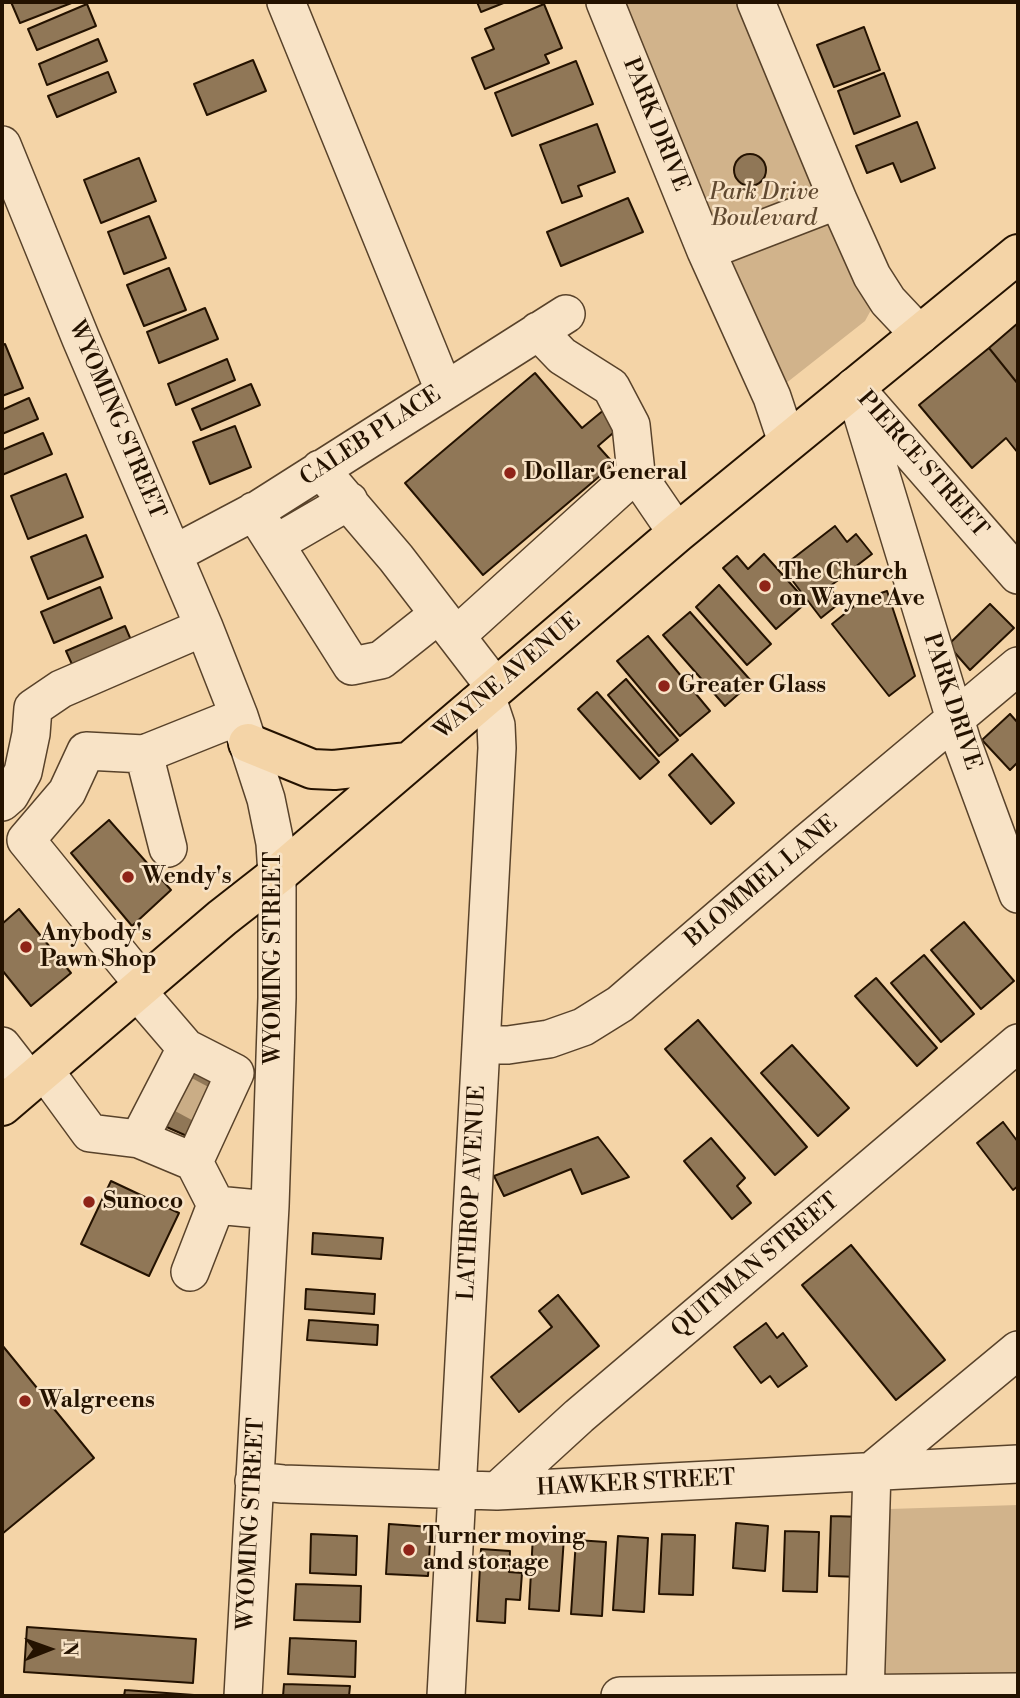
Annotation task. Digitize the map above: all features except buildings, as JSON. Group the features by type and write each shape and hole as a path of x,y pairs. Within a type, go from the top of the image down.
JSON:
{"main road":[{"name":"WAYNE AVENUE","path":"2,1106 677,533 1018,254"},
{"path":"244,729 312,769 334,770 408,762"}],"street":[{"path":"286,2 444,390"},
{"name":"PARK DRIVE","path":"605,2 706,251 772,397 787,442"},
{"path":"756,2 872,276 888,301 920,335"},
{"name":"WYOMING STREET","path":"2,145 81,339 204,627 244,729 271,818 277,875 275,1040 269,1210 243,1696"},
{"path":"706,251 838,200"},
{"name":"CALEB PLACE","path":"174,554 254,511 552,323 562,356 611,387 631,425 636,473"},
{"name":"PARK DRIVE","path":"853,387 955,721 1018,894"},
{"name":"PIERCE STREET","path":"853,387 1018,575"},
{"path":"320,469 349,501 448,625 485,696"},
{"path":"254,511 352,666 381,660 448,625 636,473 677,533"},
{"path":"275,544 349,501"},
{"path":"2,802 10,795 23,772 33,708 61,689 204,627"},
{"name":"BLOMMEL LANE","path":"481,1045 508,1045 548,1039 583,1027 620,1004 1018,666"},
{"name":"LATHROP AVENUE","path":"446,1696 497,748 496,725 485,696"},
{"path":"194,1163 214,1111 235,1073 199,1055 140,988 26,840 67,792 86,751 144,754 244,729"},
{"path":"144,754 168,848"},
{"path":"139,1139 171,1088 199,1055 275,1040"},
{"name":"QUITMAN STREET","path":"496,1491 579,1416 1018,1044"},
{"path":"2,1046 37,1076 90,1133 139,1139 194,1163 215,1205 190,1272"},
{"path":"215,1205 269,1210"},
{"path":"865,1695 872,1471 1018,1350"},
{"name":"HAWKER STREET","path":"254,1481 496,1491 1018,1464"},
{"path":"620,1696 1018,1692"}],"green space":[{"name":"Park Drive Boulevard","path":"605,2 756,2 859,287 871,310 865,321 785,384"},
{"path":"1018,1505 1018,1675 885,1673 889,1509"}],"tunnel":[{"path":"175,1090 212,1110"}],"place":[{"name":"Dollar General","path":"510,473"},
{"name":"The Church on Wayne Ave","path":"765,586"},
{"name":"Greater Glass","path":"664,686"},
{"name":"Wendy's","path":"128,877"},
{"name":"Anybody's Pawn Shop","path":"26,947"},
{"name":"Sunoco","path":"89,1202"},
{"name":"Walgreens","path":"25,1401"},
{"name":"Turner moving and storage","path":"409,1550"}]}
